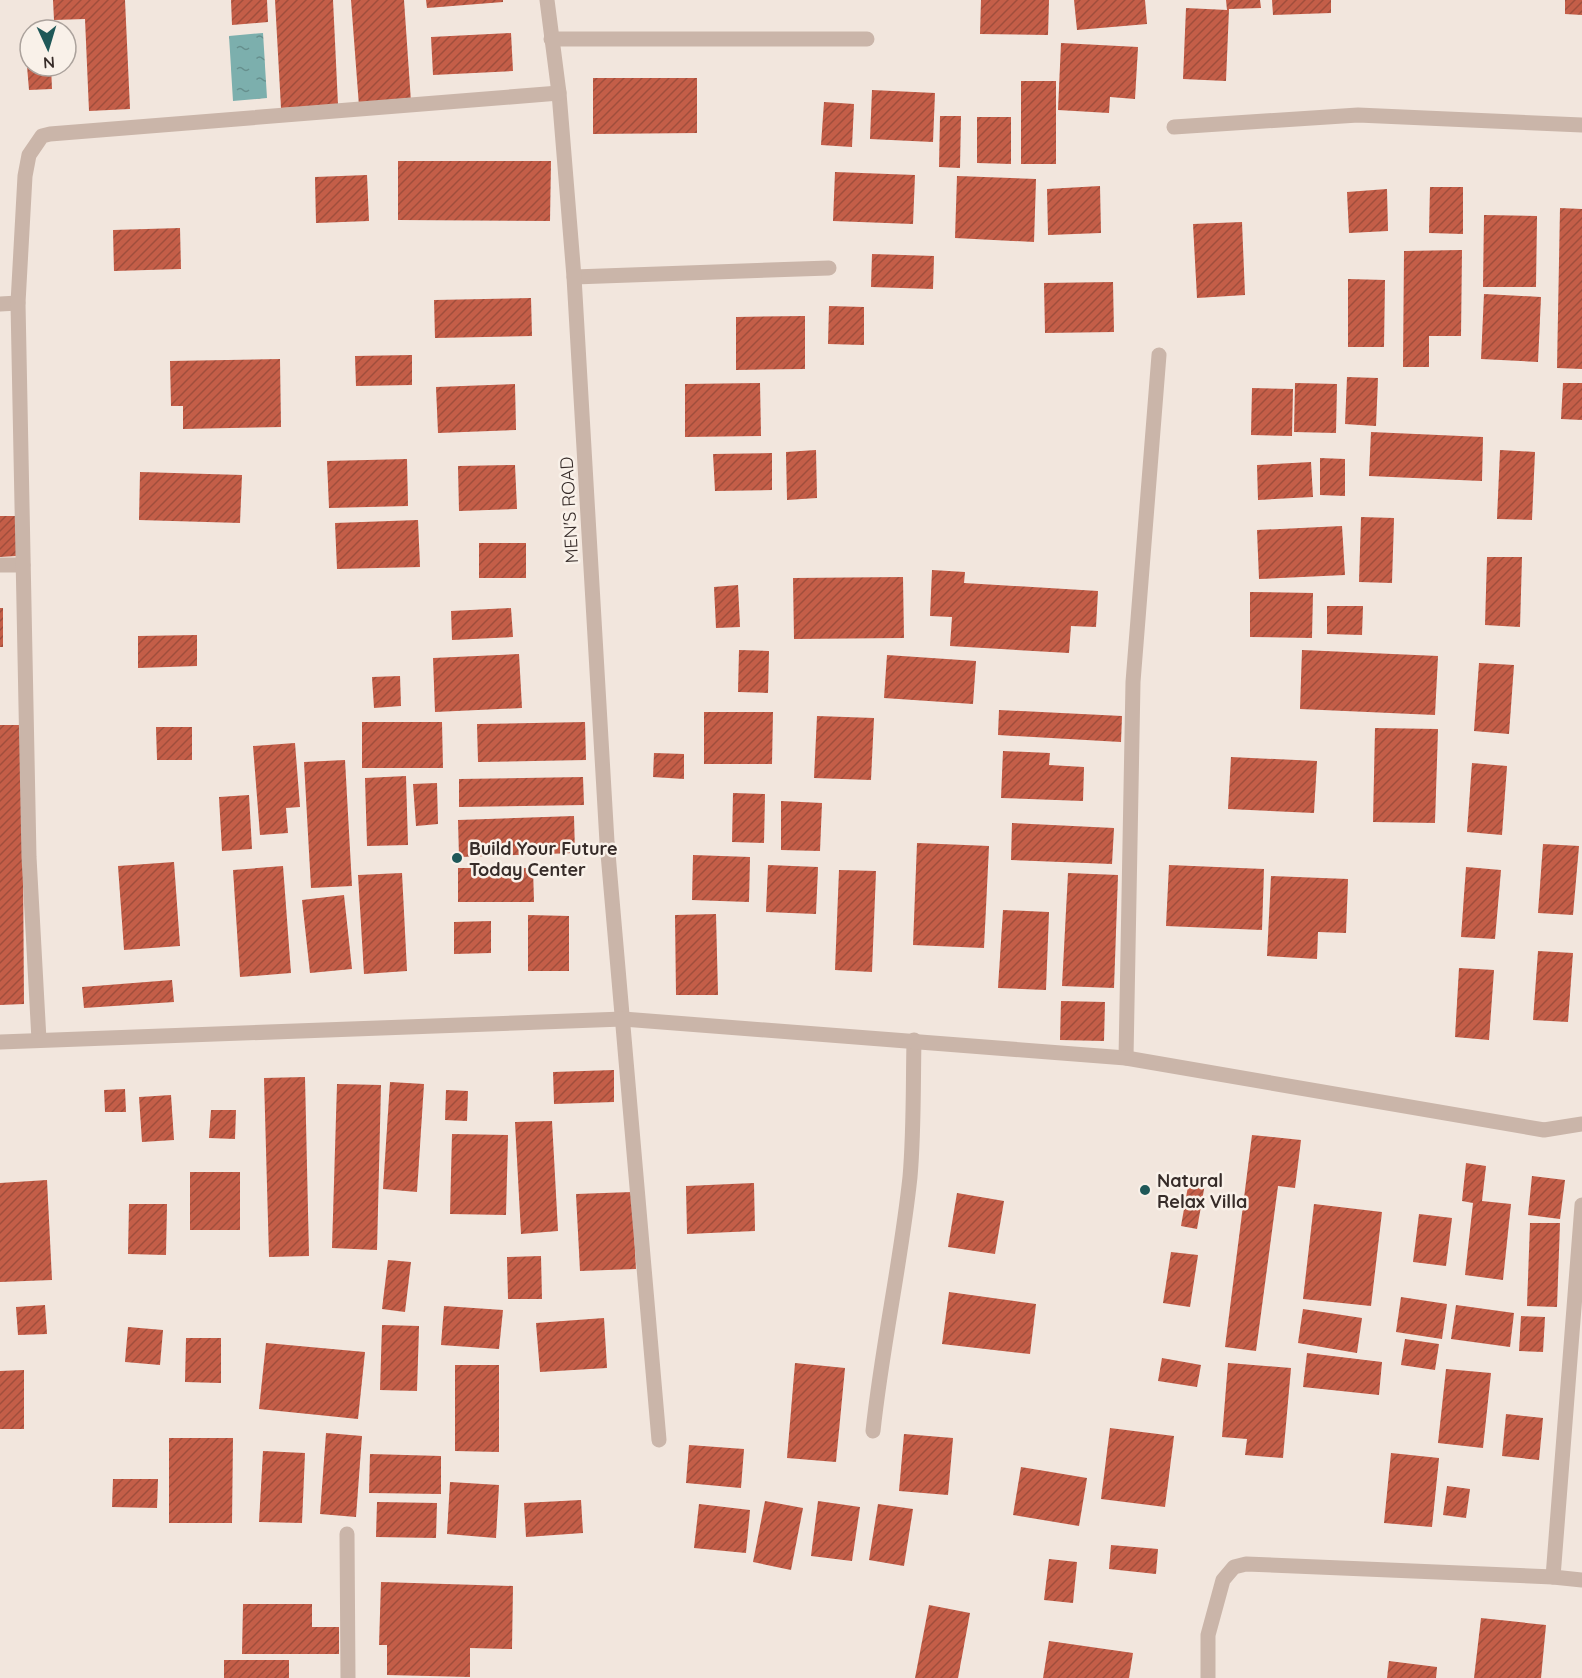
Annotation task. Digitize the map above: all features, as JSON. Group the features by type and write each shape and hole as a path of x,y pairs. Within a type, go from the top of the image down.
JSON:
{"street":[{"name":"MEN'S ROAD","path":"547,0 559,93 574,277 607,842 659,1440"},
{"path":"551,39 867,39"},
{"path":"39,1040 28,857 18,303 29,154 42,136 559,93"},
{"path":"1174,127 1358,115 1582,125"},
{"path":"574,277 829,268"},
{"path":"0,304 18,303"},
{"path":"1126,1058 1133,682 1159,355"},
{"path":"0,565 22,565"},
{"path":"0,1042 623,1018 1126,1058 1544,1130 1582,1124"},
{"path":"873,1431 878,1382 896,1281 910,1175 914,1040"},
{"path":"1553,1577 1582,1205"},
{"path":"346,1534 348,1678"},
{"path":"1208,1678 1208,1635 1223,1580 1234,1567 1246,1564 1582,1580"}],"water":[{"path":"263,33 267,98 233,101 229,36"}],"building":[{"path":"53,0 125,0 130,109 89,111 85,19 54,18"},
{"path":"231,0 267,0 268,22 232,25"},
{"path":"275,0 333,0 338,105 281,108"},
{"path":"351,0 404,0 411,102 359,106"},
{"path":"426,0 503,0 503,2 427,8"},
{"path":"981,0 1049,0 1048,35 980,34"},
{"path":"1074,0 1145,0 1147,24 1077,30"},
{"path":"1226,0 1260,0 1261,8 1229,9 1226,81 1183,79 1186,8 1227,10"},
{"path":"1272,0 1331,0 1331,13 1273,15"},
{"path":"1565,0 1582,0 1582,15 1565,14"},
{"path":"511,33 513,71 433,75 431,37"},
{"path":"1061,43 1138,47 1135,99 1110,97 1109,113 1058,110"},
{"path":"28,78 52,78 52,89 29,90"},
{"path":"593,78 697,78 697,133 593,134"},
{"path":"1021,81 1056,81 1056,164 1021,164"},
{"path":"872,90 935,93 933,142 870,139"},
{"path":"824,102 854,104 852,147 821,145"},
{"path":"940,116 961,116 960,168 939,167"},
{"path":"977,117 1011,117 1011,164 977,163"},
{"path":"398,161 551,161 550,221 398,220"},
{"path":"835,172 915,175 913,224 833,221"},
{"path":"367,175 369,221 316,223 315,177"},
{"path":"957,176 1036,179 1034,242 955,238"},
{"path":"1100,186 1101,233 1048,235 1047,189"},
{"path":"1430,187 1463,187 1463,234 1429,233"},
{"path":"1387,189 1388,231 1349,233 1347,192"},
{"path":"1560,208 1582,209 1582,369 1557,368"},
{"path":"1484,215 1537,216 1536,287 1483,287"},
{"path":"1242,222 1245,295 1197,298 1193,224"},
{"path":"180,228 181,269 114,271 113,230"},
{"path":"1462,250 1461,336 1429,336 1429,367 1403,367 1404,251"},
{"path":"872,254 934,256 933,289 871,287"},
{"path":"1348,279 1385,280 1384,347 1348,347"},
{"path":"1113,282 1114,332 1045,333 1044,283"},
{"path":"1484,294 1541,297 1538,362 1481,359"},
{"path":"531,298 532,336 435,338 434,300"},
{"path":"829,306 864,307 864,345 828,344"},
{"path":"805,316 805,369 736,370 736,317"},
{"path":"412,355 412,385 356,386 355,356"},
{"path":"280,359 281,427 183,429 183,406 171,406 170,361"},
{"path":"1347,377 1378,378 1376,426 1345,424"},
{"path":"760,383 761,436 685,437 685,384"},
{"path":"1295,383 1337,384 1336,433 1294,432"},
{"path":"1563,383 1582,383 1582,420 1561,419"},
{"path":"515,384 516,430 438,433 436,387"},
{"path":"1252,388 1293,389 1292,436 1251,435"},
{"path":"1371,432 1483,437 1482,481 1369,476"},
{"path":"816,450 817,498 787,500 786,452"},
{"path":"1500,450 1535,452 1532,520 1497,519"},
{"path":"772,453 772,490 715,491 713,454"},
{"path":"1320,458 1345,459 1345,496 1320,495"},
{"path":"407,459 408,506 329,508 327,461"},
{"path":"1311,462 1313,497 1258,500 1257,465"},
{"path":"515,465 517,509 459,511 458,466"},
{"path":"140,472 242,475 240,523 139,520"},
{"path":"0,516 16,516 16,556 0,557"},
{"path":"1361,517 1394,518 1392,583 1359,582"},
{"path":"418,520 420,567 337,569 335,523"},
{"path":"1342,526 1345,575 1259,579 1257,530"},
{"path":"479,543 526,543 526,578 479,578"},
{"path":"1487,557 1522,557 1520,627 1485,625"},
{"path":"932,570 965,572 964,583 1098,591 1096,627 1071,626 1069,653 950,646 952,617 930,616"},
{"path":"903,577 904,638 794,639 793,578"},
{"path":"738,585 740,627 716,628 714,587"},
{"path":"1250,592 1313,593 1312,638 1250,637"},
{"path":"1327,606 1363,606 1362,635 1327,634"},
{"path":"0,608 3,608 3,647 0,647"},
{"path":"511,608 513,637 452,640 451,611"},
{"path":"197,635 197,666 138,668 138,636"},
{"path":"739,650 769,651 768,693 738,692"},
{"path":"1302,650 1438,656 1435,715 1300,709"},
{"path":"519,654 522,708 435,712 433,658"},
{"path":"887,655 976,661 973,704 884,698"},
{"path":"1479,663 1514,665 1509,734 1474,731"},
{"path":"400,676 401,706 374,708 372,677"},
{"path":"999,710 1122,716 1121,742 998,735"},
{"path":"704,712 773,712 772,764 704,764"},
{"path":"817,716 874,718 871,780 814,778"},
{"path":"362,722 442,722 443,768 362,768"},
{"path":"585,722 586,760 478,762 477,724"},
{"path":"0,725 22,725 24,1004 0,1005"},
{"path":"156,727 192,727 192,760 157,760"},
{"path":"1375,728 1438,729 1435,823 1373,822"},
{"path":"295,743 300,807 286,808 288,833 260,835 253,746"},
{"path":"1003,751 1050,753 1049,765 1084,767 1083,801 1001,798"},
{"path":"654,753 684,754 684,779 653,777"},
{"path":"1231,757 1317,761 1314,813 1228,809"},
{"path":"345,760 352,886 311,888 304,762"},
{"path":"1472,763 1507,766 1502,835 1467,832"},
{"path":"406,776 408,845 367,846 365,778"},
{"path":"583,777 584,805 459,807 459,779"},
{"path":"437,783 438,824 416,826 413,784"},
{"path":"733,793 765,794 764,843 732,842"},
{"path":"249,795 252,849 222,851 219,797"},
{"path":"781,801 822,803 820,851 781,850"},
{"path":"574,816 575,853 459,857 458,820"},
{"path":"1012,823 1114,828 1112,864 1011,860"},
{"path":"917,843 989,846 984,948 913,945"},
{"path":"1543,844 1579,846 1573,915 1538,913"},
{"path":"693,855 750,857 749,902 692,900"},
{"path":"174,862 180,946 124,950 118,866"},
{"path":"768,865 818,867 816,914 766,912"},
{"path":"1169,865 1264,869 1262,930 1166,926"},
{"path":"283,866 291,973 240,977 233,870"},
{"path":"1466,867 1501,870 1495,939 1461,937"},
{"path":"458,868 533,868 534,902 458,902"},
{"path":"839,870 876,871 872,972 835,970"},
{"path":"402,873 407,971 364,974 358,875"},
{"path":"1068,873 1118,875 1114,988 1062,986"},
{"path":"1271,876 1348,879 1346,933 1318,932 1317,959 1267,956"},
{"path":"344,895 352,969 310,973 302,900"},
{"path":"1003,910 1049,912 1046,990 998,988"},
{"path":"716,914 718,995 676,995 675,915"},
{"path":"528,915 569,916 569,971 528,971"},
{"path":"491,921 491,953 454,954 454,922"},
{"path":"1538,951 1573,953 1568,1022 1533,1020"},
{"path":"1459,968 1494,970 1489,1040 1455,1037"},
{"path":"172,980 174,1002 84,1008 82,987"},
{"path":"1061,1001 1105,1002 1104,1041 1060,1040"},
{"path":"614,1070 614,1102 554,1104 553,1072"},
{"path":"305,1077 309,1256 269,1257 264,1078"},
{"path":"390,1082 424,1084 417,1192 383,1189"},
{"path":"337,1084 381,1085 377,1250 332,1248"},
{"path":"125,1089 126,1112 105,1112 104,1090"},
{"path":"446,1090 468,1091 467,1121 445,1120"},
{"path":"171,1095 174,1140 142,1142 139,1097"},
{"path":"211,1110 236,1110 235,1139 209,1138"},
{"path":"552,1121 558,1231 521,1234 515,1122"},
{"path":"452,1134 508,1135 506,1215 450,1214"},
{"path":"1252,1135 1301,1140 1295,1188 1278,1186 1256,1351 1225,1347"},
{"path":"1466,1163 1486,1166 1482,1201 1511,1204 1503,1280 1465,1275 1473,1203 1462,1201"},
{"path":"190,1172 240,1172 240,1230 190,1230"},
{"path":"1190,1175 1206,1178 1197,1229 1181,1226"},
{"path":"1532,1176 1565,1180 1560,1219 1528,1215"},
{"path":"47,1180 52,1280 0,1282 0,1183"},
{"path":"754,1183 755,1231 687,1234 686,1186"},
{"path":"632,1192 636,1269 580,1271 576,1194"},
{"path":"957,1193 1004,1201 995,1254 948,1247"},
{"path":"129,1204 167,1204 166,1255 128,1254"},
{"path":"1314,1204 1382,1212 1371,1306 1303,1299"},
{"path":"1419,1214 1452,1218 1446,1266 1413,1262"},
{"path":"1530,1223 1560,1223 1557,1307 1527,1306"},
{"path":"1171,1252 1198,1255 1190,1307 1163,1303"},
{"path":"541,1256 542,1299 508,1299 507,1257"},
{"path":"388,1260 411,1262 405,1312 382,1309"},
{"path":"949,1292 1036,1304 1030,1354 942,1344"},
{"path":"1401,1297 1447,1304 1442,1339 1396,1332"},
{"path":"45,1305 47,1334 18,1335 16,1307"},
{"path":"1456,1305 1514,1313 1510,1347 1451,1339"},
{"path":"444,1306 503,1310 499,1349 441,1345"},
{"path":"1303,1309 1362,1318 1357,1353 1298,1343"},
{"path":"1521,1316 1545,1317 1543,1352 1519,1351"},
{"path":"604,1318 607,1368 540,1372 536,1323"},
{"path":"382,1325 419,1326 417,1391 380,1390"},
{"path":"128,1327 163,1330 160,1365 125,1362"},
{"path":"186,1338 221,1338 221,1383 185,1382"},
{"path":"1405,1339 1439,1344 1435,1370 1401,1365"},
{"path":"266,1343 365,1352 358,1419 259,1409"},
{"path":"1307,1353 1382,1362 1379,1395 1303,1387"},
{"path":"1162,1358 1201,1365 1197,1387 1158,1381"},
{"path":"795,1363 845,1368 836,1462 787,1458"},
{"path":"1228,1363 1291,1368 1283,1458 1245,1455 1247,1439 1222,1437"},
{"path":"455,1365 499,1365 499,1452 455,1451"},
{"path":"1446,1369 1491,1373 1483,1448 1438,1443"},
{"path":"24,1370 24,1429 0,1429 0,1371"},
{"path":"1506,1414 1543,1418 1539,1460 1502,1456"},
{"path":"1110,1428 1174,1436 1165,1507 1101,1499"},
{"path":"326,1433 362,1436 356,1517 320,1514"},
{"path":"904,1434 953,1438 948,1495 899,1491"},
{"path":"169,1438 233,1438 232,1523 169,1523"},
{"path":"689,1445 744,1449 741,1488 686,1483"},
{"path":"263,1451 305,1453 302,1523 259,1522"},
{"path":"1391,1453 1439,1458 1432,1527 1384,1523"},
{"path":"370,1454 441,1456 441,1494 369,1493"},
{"path":"1021,1467 1087,1478 1079,1526 1013,1515"},
{"path":"113,1479 158,1479 157,1508 112,1507"},
{"path":"450,1482 499,1485 496,1538 447,1534"},
{"path":"1447,1486 1470,1489 1466,1518 1443,1515"},
{"path":"581,1500 583,1533 526,1537 524,1503"},
{"path":"765,1501 803,1508 791,1570 753,1562"},
{"path":"818,1501 860,1507 852,1561 811,1556"},
{"path":"377,1502 437,1503 436,1538 376,1537"},
{"path":"699,1504 750,1510 746,1553 694,1548"},
{"path":"878,1504 913,1509 904,1566 869,1560"},
{"path":"1111,1545 1158,1549 1156,1574 1109,1569"},
{"path":"1049,1559 1077,1562 1073,1603 1044,1600"},
{"path":"381,1582 513,1586 512,1649 470,1648 470,1677 387,1675 387,1645 379,1645"},
{"path":"243,1604 312,1604 312,1627 339,1627 339,1654 242,1654"},
{"path":"929,1605 970,1613 958,1678 915,1678"},
{"path":"1481,1618 1546,1625 1541,1678 1474,1678"},
{"path":"1049,1641 1133,1653 1129,1678 1043,1678"},
{"path":"224,1660 289,1660 289,1678 224,1678"},
{"path":"1389,1661 1437,1667 1436,1678 1387,1678"}],"place":[{"name":"Build Your Future Today Center","path":"457,858"},
{"name":"Natural Relax Villa","path":"1145,1190"}]}
